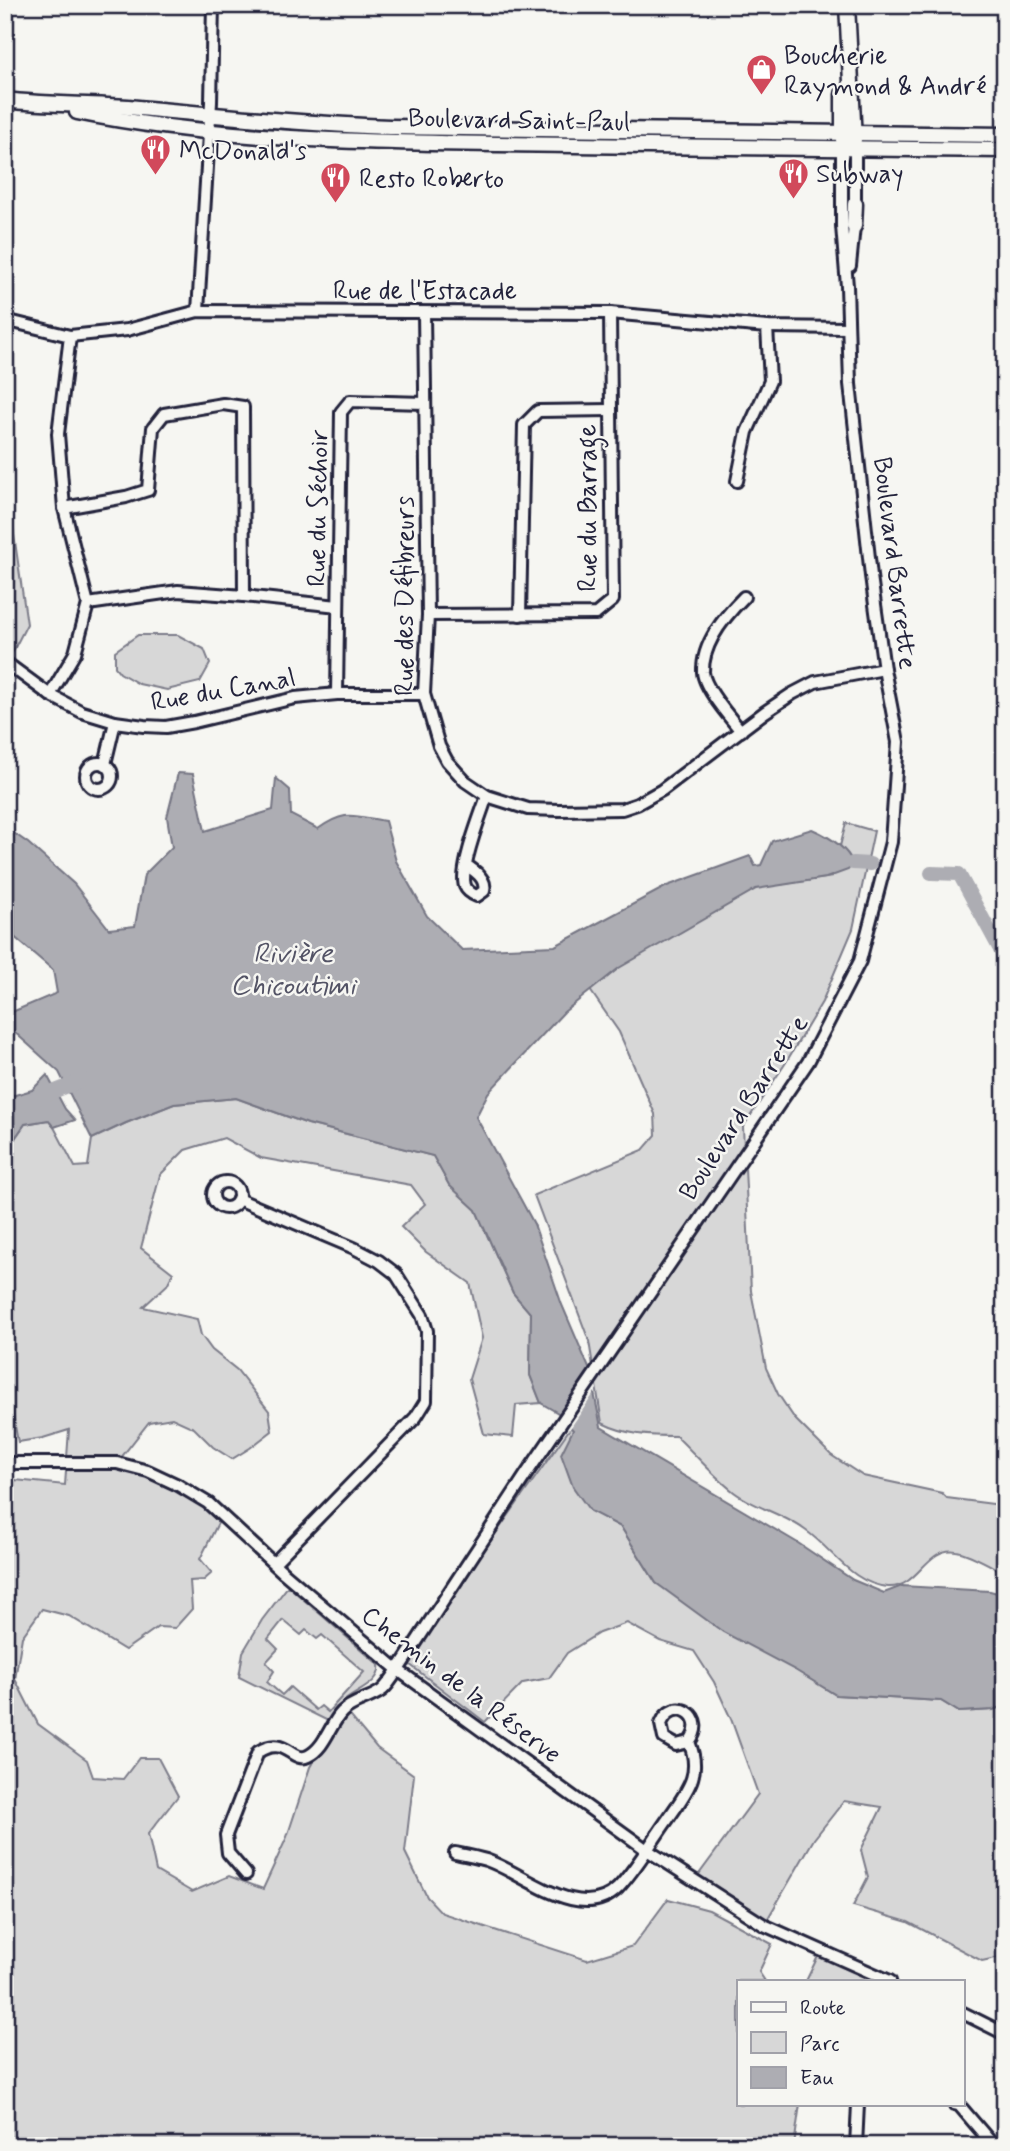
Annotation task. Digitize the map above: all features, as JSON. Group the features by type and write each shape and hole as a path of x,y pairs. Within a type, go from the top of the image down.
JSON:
{"main road":[{"name":"Boulevard Barrette","path":"848,132 847,5 849,148"},
{"name":"Boulevard Saint-Paul","path":"5,100 35,103 123,121 1005,135"},
{"name":"Boulevard Saint-Paul","path":"209,123 385,142 1005,150"},
{"name":"Boulevard Barrette","path":"854,226 855,204"}],"street":[{"path":"198,311 213,5"},
{"name":"Boulevard Barrette","path":"849,148 855,204"},
{"name":"Boulevard Barrette","path":"246,1874 228,1853 226,1835 258,1752 268,1745 275,1745 301,1757 308,1756 316,1749 341,1712 357,1701 382,1691 398,1670 527,1473 808,1062 860,961 891,842 898,742 871,576 850,384 842,226 849,148"},
{"name":"Boulevard Barrette","path":"847,286 854,226"},
{"name":"Rue de l'Estacade","path":"5,320 70,336 127,330 198,311 610,313 767,327 848,328"},
{"name":"Rue des Défibreurs","path":"424,313 428,615 424,694 439,747 447,761 465,781 487,796 528,809 622,809 662,790 765,712 815,682 884,669"},
{"name":"Rue du Barrage","path":"428,615 596,614 613,600 610,313"},
{"path":"737,481 747,432 771,381 767,327"},
{"path":"50,695 75,653 88,604 64,508 58,434 70,336"},
{"name":"Rue du Séchoir","path":"337,694 341,412 350,401 425,403"},
{"path":"64,508 126,497 148,490 153,428 164,414 223,404 243,407 244,596"},
{"path":"520,615 524,425 538,411 611,410"},
{"path":"88,604 178,591 338,607"},
{"path":"741,731 716,701 703,674 708,645 730,611 744,597"},
{"name":"Rue du Canal","path":"5,662 50,695 82,712 115,722 166,727 217,718 295,698 337,694 424,694"},
{"path":"104,764 115,722"},
{"path":"466,865 487,796"},
{"path":"238,1199 326,1235 379,1261 396,1274 409,1292 422,1315 427,1331 426,1401 423,1408 274,1563"},
{"name":"Chemin de la Réserve","path":"5,1463 117,1464 148,1471 178,1485 208,1503 398,1670 647,1850 764,1925 870,1978"},
{"path":"455,1853 486,1860 568,1899 586,1902 602,1899 617,1889 688,1789 695,1775 689,1742"},
{"path":"964,2014 1005,2034"},
{"path":"856,2146 858,2106"},
{"path":"960,2106 994,2146"}],"green space":[{"path":"5,473 27,624 9,659 5,655"},
{"path":"138,635 178,635 204,649 210,664 200,682 167,690 139,684 120,673 115,667 115,651"},
{"path":"846,823 874,831 853,929 822,1002 743,1127 751,1291 766,1368 778,1394 795,1419 831,1455 863,1476 942,1493 947,1498 993,1504 1004,1501 1005,1573 968,1554 946,1551 898,1586 888,1587 863,1580 797,1524 734,1492 676,1436 638,1434 602,1423 589,1341 534,1195 643,1150 656,1135 655,1114 619,1032 590,990 623,964 757,888 832,877"},
{"path":"236,1098 308,1124 433,1156 449,1185 476,1210 513,1293 531,1314 530,1375 541,1403 516,1405 513,1437 484,1434 469,1379 482,1338 470,1283 426,1252 401,1227 425,1204 411,1185 261,1158 224,1138 185,1150 160,1175 141,1248 173,1273 167,1285 143,1307 197,1319 201,1335 212,1350 237,1370 269,1411 272,1431 232,1459 213,1447 194,1428 172,1418 149,1422 117,1463 148,1471 221,1517 200,1559 212,1573 204,1580 190,1581 192,1609 175,1628 158,1627 125,1650 69,1616 42,1609 22,1637 15,1679 38,1724 87,1760 93,1777 123,1779 139,1758 158,1758 178,1796 148,1834 156,1871 192,1892 229,1876 263,1889 287,1837 310,1767 336,1724 347,1712 377,1748 414,1775 405,1852 427,1897 442,1913 587,1960 633,1946 668,1899 709,1910 772,1944 759,1972 764,1980 737,1980 737,2106 800,2106 794,2146 5,2146 5,1490 15,1480 65,1485 69,1430 18,1442 12,1410 5,1410 5,1147 9,1147 25,1124 48,1120 75,1167 88,1166 92,1139 174,1104"},
{"path":"571,1427 574,1430 590,1510 621,1527 656,1583 836,1695 941,1701 959,1712 993,1710 1005,1705 1005,1956 982,1961 908,1922 853,1906 868,1877 861,1850 882,1807 844,1801 814,1839 764,1925 694,1881 758,1794 731,1719 714,1682 694,1651 660,1641 627,1623 599,1633 567,1653 549,1678 523,1683 485,1722 409,1664 465,1577"},
{"path":"288,1586 379,1665 379,1672 372,1682 342,1703 330,1722 239,1677 243,1652 262,1620","holes":["283,1620 301,1635 306,1630 317,1639 322,1635 364,1672 328,1712 321,1706 316,1710 290,1687 282,1695 267,1682 274,1671 266,1662 278,1649 268,1639"]},
{"path":"821,1950 872,1974 869,1980 806,1980"}],"water":[{"name":"Rivière Chicoutimi","path":"178,773 193,774 205,831 273,810 276,778 290,790 291,815 318,829 343,816 385,821 396,861 427,916 462,950 555,946 667,886 750,856 755,866 761,865 772,841 812,829 830,838 846,852 853,863 848,870 826,878 756,889 619,968 564,1012 488,1093 476,1117 534,1224 562,1305 589,1368 601,1427 798,1543 853,1580 884,1593 902,1586 990,1591 1005,1595 1005,1705 993,1710 959,1712 941,1701 836,1695 723,1632 656,1583 621,1527 590,1511 573,1487 561,1454 573,1430 558,1413 541,1403 530,1375 531,1314 513,1293 476,1210 449,1185 433,1156 308,1124 236,1098 174,1104 92,1139 59,1072 11,1029 12,1012 57,993 53,970 5,929 5,827 28,843 74,884 109,929 135,926 144,875 172,847 167,817"},
{"path":"47,1075 65,1109 75,1120 54,1127 48,1120 25,1124 8,1148 5,1147 5,1094 15,1095 32,1090"}],"pier":[{"path":"591,1368 597,1389 569,1430 558,1417"}],"waterway":[{"path":"853,863 870,864"},
{"path":"931,873 959,874 1005,959"},
{"name":"Rivière Chicoutimi","path":"5,1111 83,1080"}],"place":[{"name":"Boucherie Raymond & André","path":"761,97"},
{"name":"McDonald's","path":"156,177"},
{"name":"Subway","path":"793,200"},
{"name":"Resto Roberto","path":"336,205"}]}
